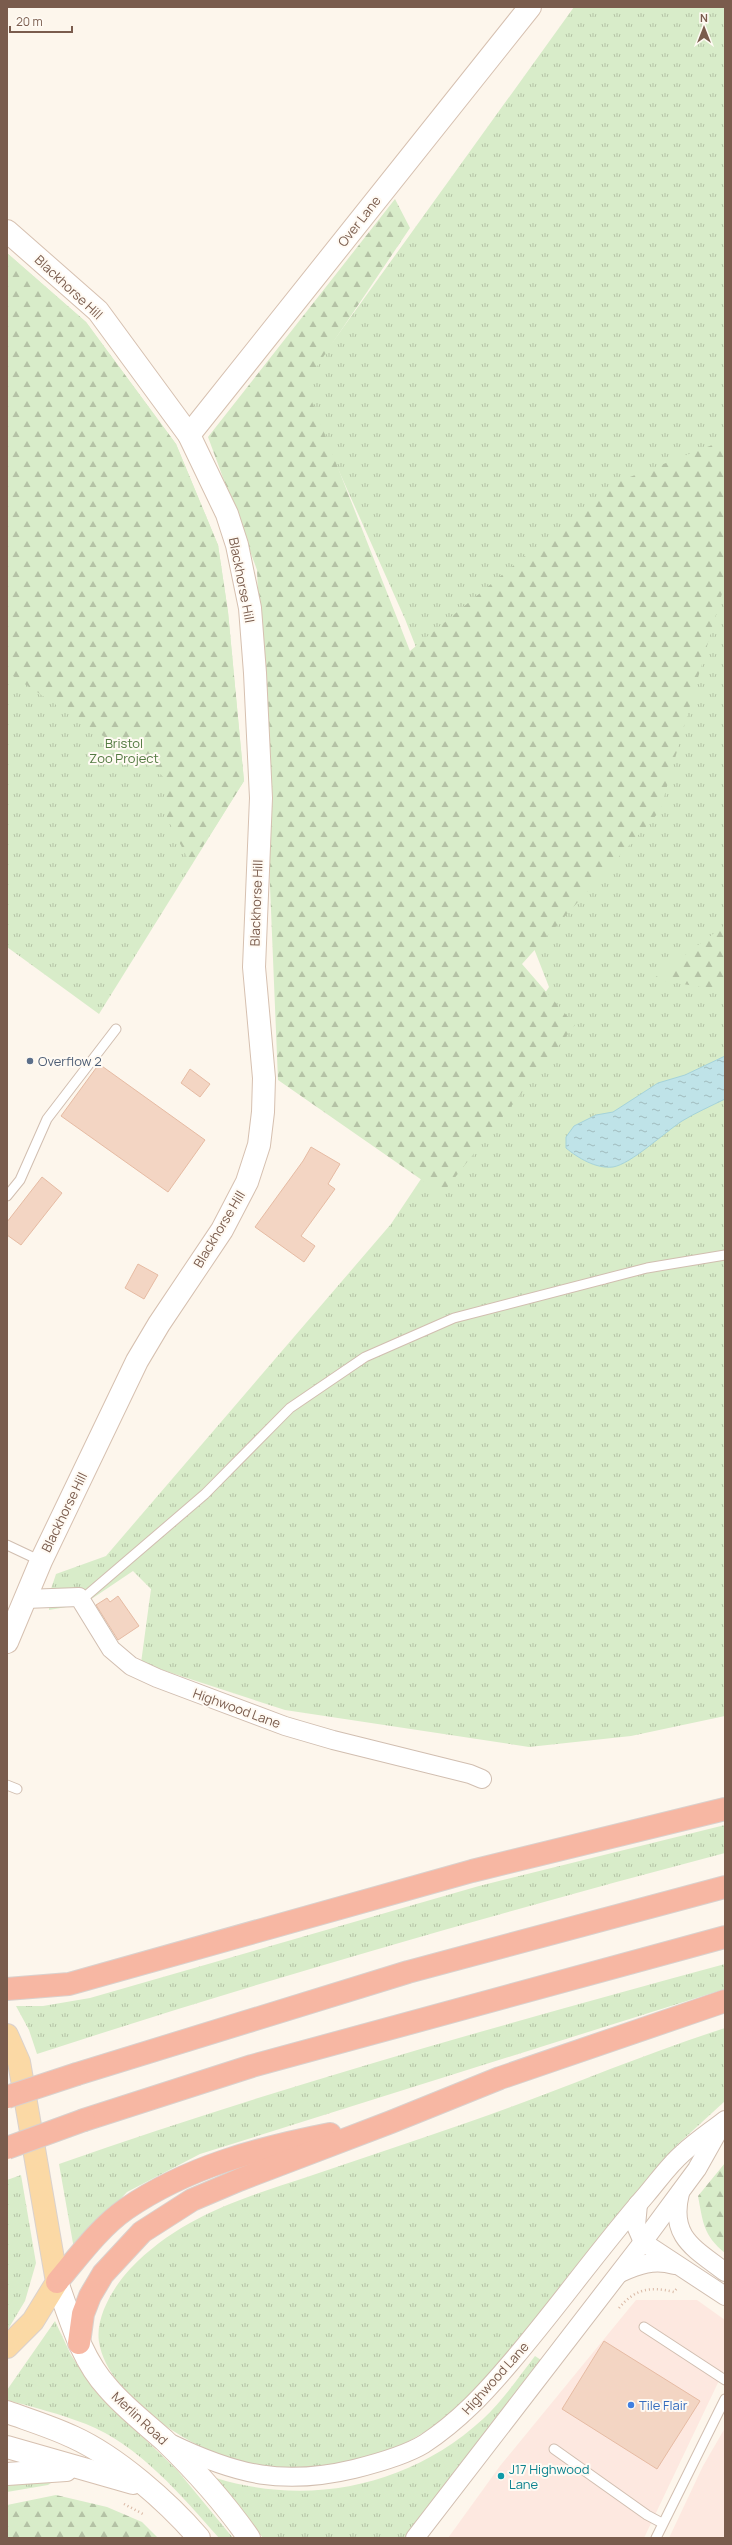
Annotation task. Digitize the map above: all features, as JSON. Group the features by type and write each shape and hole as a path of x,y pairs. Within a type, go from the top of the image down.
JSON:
{"highway":[{"path":"7,1989 69,1984 472,1871 725,1808"},
{"path":"7,2097 408,1972 725,1887"},
{"path":"7,2148 84,2120 252,2066 725,1938"},
{"path":"79,2344 83,2314 90,2296 103,2274 142,2232 192,2200 232,2182 391,2122 500,2078 725,2001"},
{"path":"57,2282 91,2242 125,2210 176,2180 268,2146 391,2122"}],"main road":[{"name":"Over Lane","path":"189,435 530,7"},
{"name":"Blackhorse Hill","path":"7,231 98,311 189,435 227,514 237,545 250,608 255,673 261,798 254,967 264,1078 263,1112 259,1145 247,1182 222,1230 159,1324 137,1361 41,1561 7,1642"},
{"path":"7,2035 20,2062 57,2282 7,2360"},
{"name":"Merlin Road","path":"57,2282 79,2344 107,2388 165,2441 227,2507 249,2538"},
{"path":"7,2348 33,2321"},
{"path":"7,2412 74,2437 113,2462 177,2513 199,2538"},
{"path":"7,2446 145,2486"},
{"path":"7,2474 85,2469"}],"street":[{"path":"25,1599 79,1597"},
{"name":"Highwood Lane","path":"79,1597 111,1649 131,1666 157,1678 285,1726 333,1740 470,1774 482,1779"},
{"name":"Highwood Lane","path":"415,2538 644,2242 697,2169 724,2120"},
{"name":"Highwood Lane","path":"165,2441 208,2461 248,2474 277,2477 307,2477 336,2474 367,2466 422,2445 450,2426 475,2405 530,2340 638,2204 683,2153 724,2120"},
{"path":"680,2192 676,2211 679,2227 684,2237 687,2242 725,2272"},
{"path":"638,2204 636,2226 644,2242 677,2266 725,2296"},
{"path":"620,2273 649,2263 663,2262 677,2266"}],"lane":[{"path":"7,1196 20,1180 47,1118 116,1029"},
{"path":"79,1597 86,1596 205,1494 290,1408 365,1357 454,1318 647,1268 725,1255"},
{"path":"7,1545 41,1561"},
{"path":"7,1785 17,1789"},
{"path":"644,2327 725,2380"},
{"path":"656,2538 662,2523 725,2399"},
{"path":"554,2449 646,2515 662,2523"}],"path":[{"path":"119,2502 148,2517"}],"shaded area":[{"path":"636,2300 697,2300 725,2320 725,2368 644,2538 448,2538 500,2466"},
{"path":"725,2428 725,2538 669,2538 703,2466"}],"green space":[{"path":"574,7 725,7 725,1716 631,1736 529,1747 285,1710 141,1663 151,1589 133,1571 84,1604 49,1610 49,1595 56,1574 106,1556 391,1224 549,987 405,619 301,386"},
{"path":"395,199 410,228 305,384 410,651 612,484 725,440 725,583 660,811 522,964 575,1025 442,1194 278,1080 257,570 208,437"},
{"name":"Bristol Zoo Project","path":"7,253 86,322 176,444 218,545 228,612 244,781 99,1014 7,947"},
{"name":"Bristol Zoo Project","path":"7,253 86,322 176,444 218,545 228,612 244,781 191,865 167,818 163,776 7,672"},
{"path":"725,925 725,991 653,979"},
{"path":"725,1825 725,1853 552,1900 294,1974 37,2054 29,2030 16,2006 43,2006 90,1998 479,1886"},
{"path":"725,1964 725,1989 200,2154 127,2192 74,2249 59,2164 224,2109 390,2058"},
{"path":"725,2028 725,2101 677,2145 470,2401 411,2440 380,2455 336,2468 299,2470 252,2466 231,2460 207,2450 183,2437 159,2421 119,2384 106,2363 99,2342 99,2332 103,2312 112,2293 130,2269 150,2251 170,2235 192,2222 237,2201 261,2192 466,2123 660,2050"},
{"path":"725,2163 725,2253 712,2240 705,2228 698,2196"},
{"path":"21,2175 36,2263 25,2301 7,2331 7,2180"},
{"path":"55,2321 71,2355 94,2390 177,2470 233,2538 219,2538 175,2489 124,2444 86,2424 7,2400 7,2390"},
{"path":"535,2356 541,2360 404,2538 263,2538 216,2478 251,2487 287,2490 323,2490 357,2484 391,2475 424,2461 454,2442 483,2419 504,2396"},
{"path":"48,2481 51,2483 48,2485 7,2492 7,2483"},
{"path":"56,2495 107,2507 142,2522 158,2538 7,2538 7,2505"}],"water":[{"path":"725,1056 725,1099 682,1121 629,1160 613,1167 594,1165 566,1148 566,1137 574,1126 596,1115 613,1112 658,1083 685,1075"}],"building":[{"path":"99,1064 205,1140 168,1192 61,1116"},
{"path":"190,1069 210,1084 200,1097 181,1083"},
{"path":"311,1147 340,1164 328,1184 335,1189 301,1236 315,1246 304,1262 255,1227 303,1161"},
{"path":"42,1177 62,1193 21,1245 7,1235 7,1222"},
{"path":"138,1264 158,1275 144,1299 125,1288"},
{"path":"118,1596 139,1626 118,1640 96,1605 107,1598 110,1602"},
{"name":"Tile Flair","path":"604,2341 700,2401 657,2469 562,2409"}],"place":[{"name":"Overflow 2","path":"30,1061"},
{"name":"Tile Flair","path":"631,2405"},
{"name":"J17 Highwood Lane","path":"501,2476"}]}
